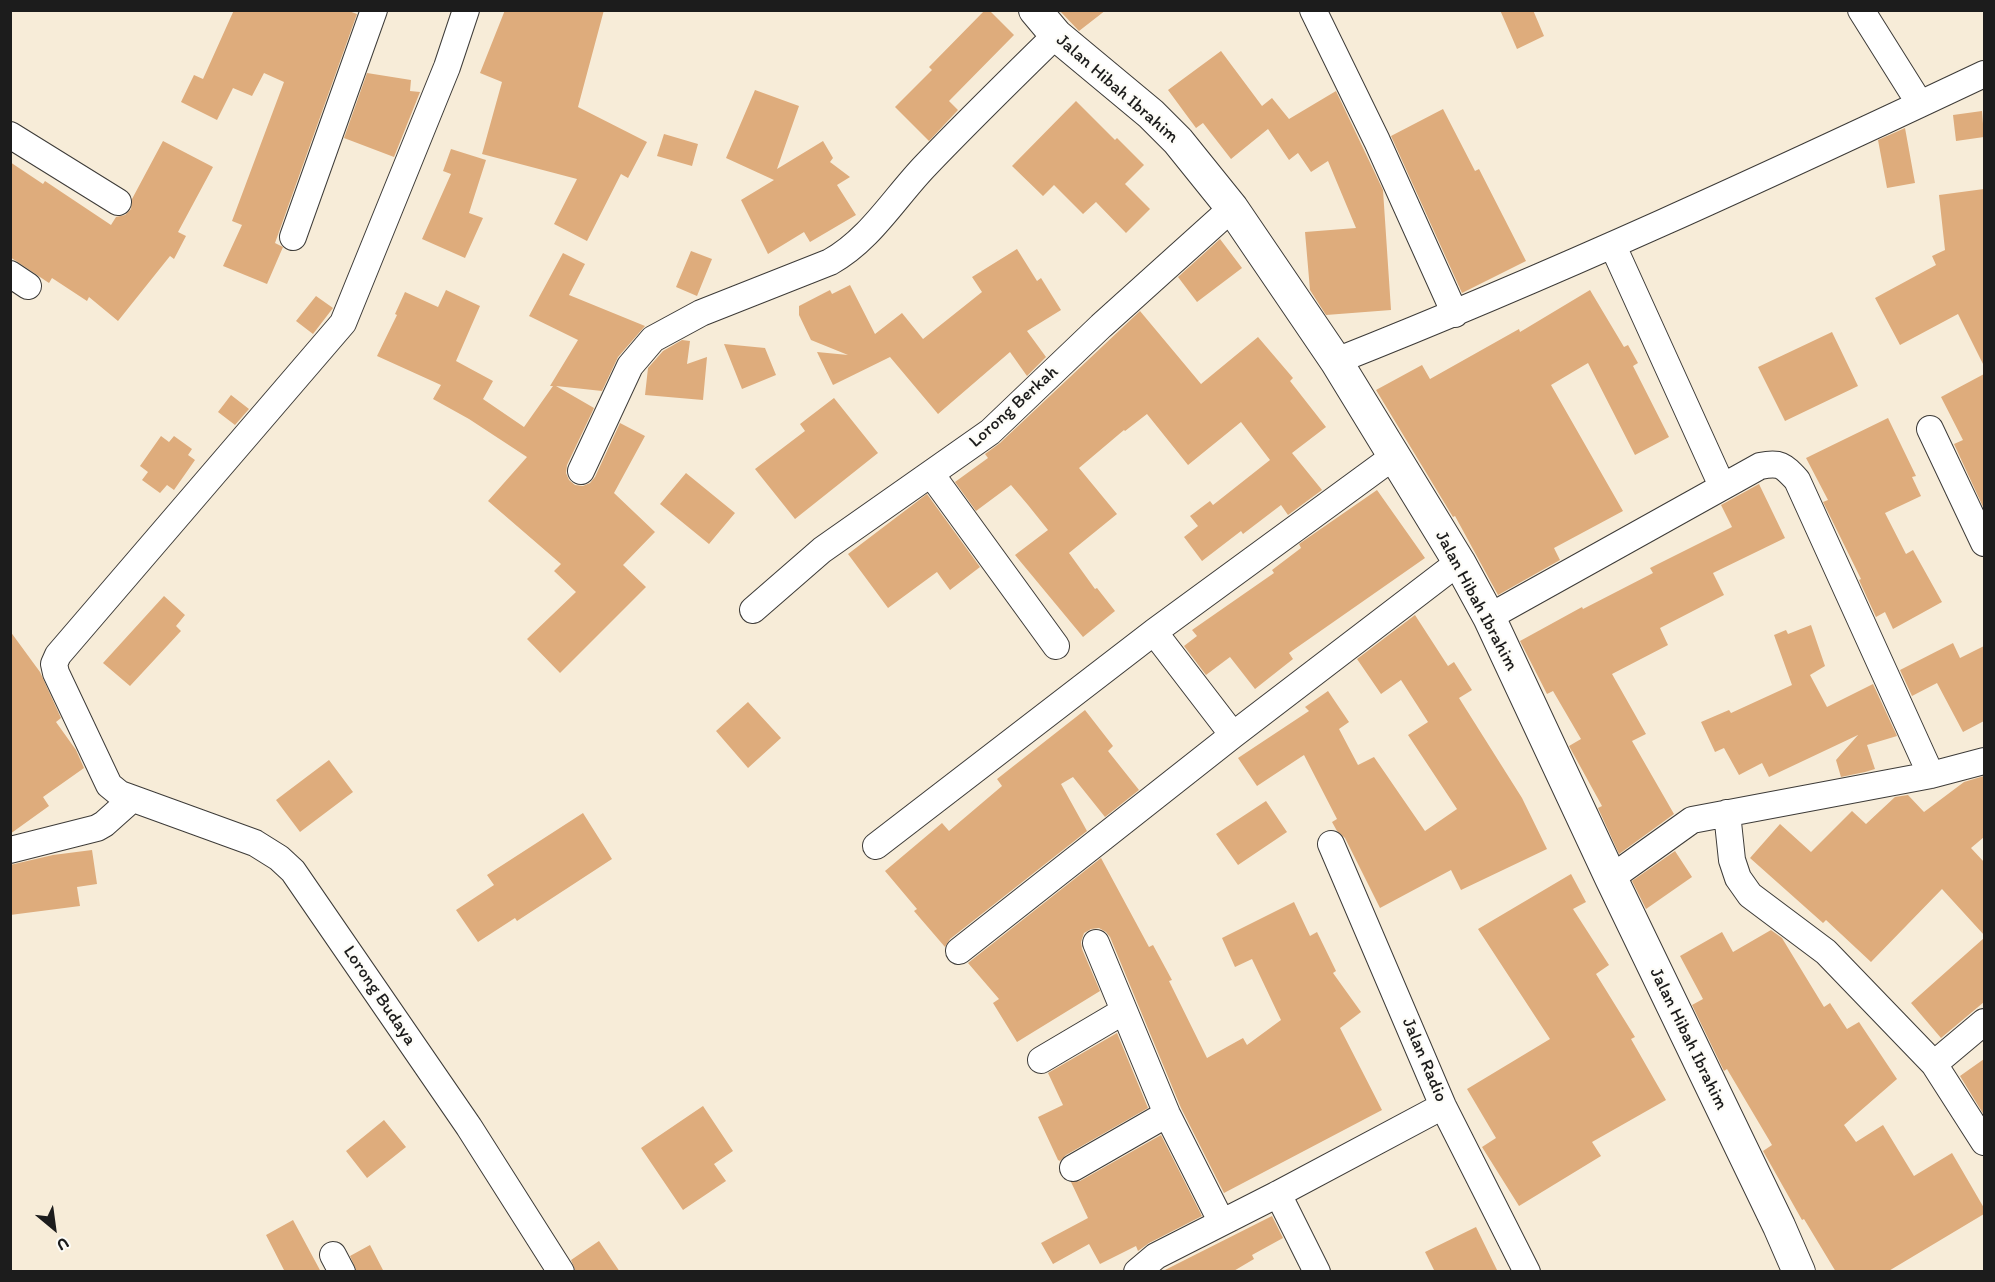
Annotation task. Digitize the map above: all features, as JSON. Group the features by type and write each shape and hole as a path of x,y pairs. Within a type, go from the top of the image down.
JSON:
{"street":[{"path":"293,237 374,10"},
{"name":"Lorong Budaya","path":"466,10 447,67 343,323 58,655 54,664 56,673 109,785 120,794 132,799 255,843 279,858 293,871 469,1127 561,1272"},
{"name":"Jalan Hibah Ibrahim","path":"1035,10 1056,35 1151,114 1171,134 1232,208 1336,361 1459,562 1489,617 1799,1272"},
{"path":"1313,10 1377,141 1455,314"},
{"path":"1861,10 1920,104"},
{"path":"581,471 630,366 653,339 701,313 841,256 862,238 925,166 1056,35"},
{"path":"1336,361 1455,314 1613,246 1984,74"},
{"path":"10,135 118,202"},
{"name":"Lorong Berkah","path":"753,610 822,550 990,432 1101,326 1232,208"},
{"path":"1613,246 1722,486"},
{"path":"1930,429 1984,543"},
{"path":"876,846 1154,632 1393,457"},
{"path":"1489,617 1722,486 1760,466 1775,463 1785,468 1797,480 1931,775"},
{"path":"931,474 1056,646"},
{"path":"959,951 1233,735 1459,562"},
{"path":"1154,632 1233,735"},
{"path":"1611,878 1692,820 1931,775 1984,761"},
{"path":"10,850 97,828 132,799"},
{"path":"1727,813 1732,860 1738,878 1750,895 1826,952 1934,1064 1984,1142"},
{"name":"Jalan Radio","path":"1331,844 1443,1106 1527,1272"},
{"path":"1096,943 1167,1114 1221,1221"},
{"path":"1041,1060 1124,1011"},
{"path":"1934,1064 1984,1023"},
{"path":"1137,1272 1156,1256 1443,1106"},
{"path":"1073,1168 1167,1114"},
{"path":"1278,1194 1317,1272"}],"building":[{"path":"234,10 346,10 357,14 275,243 283,247 267,284 223,266 242,225 232,221 284,82 264,73 252,96 233,88 217,120 181,102 194,75 203,79"},
{"path":"505,10 604,10 578,107 647,142 628,178 621,174 587,241 554,224 577,179 482,154 502,82 480,73"},
{"path":"985,10 989,10 1014,35 949,101 958,110 929,141 895,107 932,70 929,67"},
{"path":"1059,10 1106,10 1079,31"},
{"path":"1500,10 1533,10 1544,36 1517,49"},
{"path":"1221,51 1262,106 1272,98 1289,119 1336,91 1383,190 1391,310 1326,315 1310,290 1305,232 1356,228 1328,161 1311,172 1298,153 1289,160 1268,129 1231,159 1203,123 1196,128 1168,90"},
{"path":"367,73 411,80 410,91 420,92 394,157 344,138"},
{"path":"755,90 799,106 777,169 823,141 833,158 830,162 850,177 837,185 856,215 810,242 804,232 768,254 741,200 774,180 726,158"},
{"path":"1076,101 1144,165 1125,184 1150,209 1126,233 1096,202 1083,214 1054,185 1043,196 1012,166"},
{"path":"1443,109 1475,171 1479,169 1526,261 1462,293 1391,136"},
{"path":"1982,111 1984,137 1956,141 1953,115"},
{"path":"1905,128 1915,183 1887,188 1878,140"},
{"path":"664,134 698,144 692,166 657,156"},
{"path":"163,141 213,167 178,232 186,236 174,259 170,256 118,321 89,297 87,301 52,278 49,283 10,257 10,162 43,184 45,181 111,225 116,217 125,215 131,209 132,199"},
{"path":"451,149 486,160 469,213 483,218 465,258 422,239 451,174 443,171"},
{"path":"1984,189 1984,366 1958,314 1900,345 1875,298 1936,265 1932,256 1945,250 1939,195"},
{"path":"1220,239 1242,268 1197,302 1178,277"},
{"path":"1017,249 1037,281 1041,278 1061,310 1027,331 1046,357 1027,376 1010,352 938,414 890,357 833,385 817,352 848,355 811,340 799,315 799,306 830,290 832,294 850,285 875,334 902,313 923,339 982,292 972,277"},
{"path":"691,251 712,259 697,296 676,287"},
{"path":"563,253 585,264 569,295 645,326 618,357 602,391 556,386 594,408 567,465 566,473 575,485 583,486 590,483 620,423 645,436 614,493 655,532 623,565 646,587 560,673 527,639 576,592 554,571 561,564 488,501 527,457 469,419 433,399 441,385 377,356 397,315 395,314 405,292 438,307 446,290 480,306 456,361 493,381 483,399 524,427 553,386 550,386 578,340 529,316"},
{"path":"1590,290 1624,347 1628,345 1638,363 1633,366 1669,437 1635,455 1588,363 1551,385 1623,511 1554,548 1560,560 1498,595 1455,516 1453,517 1376,390 1422,365 1430,379 1519,329 1520,332"},
{"path":"316,296 333,308 313,334 296,321"},
{"path":"1140,311 1201,384 1258,337 1293,378 1290,381 1326,427 1292,453 1322,490 1288,515 1281,505 1243,534 1241,531 1202,561 1184,537 1198,526 1190,516 1210,501 1213,505 1270,460 1241,422 1188,465 1147,414 1079,468 1117,514 1069,553 1095,589 1097,588 1115,611 1083,637 1015,555 1048,530 1028,505 1011,485 976,511 955,482 988,458 985,454 1000,443"},
{"path":"1832,332 1858,386 1785,421 1758,367"},
{"path":"682,340 690,341 687,364 707,357 703,400 645,395 648,368 663,351"},
{"path":"724,344 765,348 776,375 742,389"},
{"path":"1984,374 1984,509 1954,444 1963,440 1941,397"},
{"path":"231,395 249,409 235,425 218,412"},
{"path":"834,398 878,453 795,519 755,469 805,431 800,424"},
{"path":"1888,418 1916,476 1912,477 1921,496 1885,513 1906,554 1913,550 1942,602 1893,629 1885,612 1876,617 1859,580 1861,579 1823,502 1828,500 1806,458"},
{"path":"161,436 169,442 174,436 192,449 188,455 195,460 174,490 167,485 160,493 142,480 148,472 140,466"},
{"path":"686,473 735,513 709,544 660,504"},
{"path":"1759,484 1785,538 1713,573 1724,595 1660,628 1668,645 1612,674 1646,734 1632,741 1674,814 1619,854 1598,808 1602,806 1569,746 1581,739 1553,691 1547,694 1520,641 1582,607 1583,609 1653,573 1650,568 1732,527 1721,505"},
{"path":"1377,490 1425,558 1289,653 1293,659 1255,689 1230,657 1206,675 1184,646 1197,636 1192,630 1274,573 1272,570 1301,548 1299,544"},
{"path":"927,494 980,567 950,590 937,572 888,608 848,554"},
{"path":"164,596 185,615 176,626 181,631 130,686 103,663"},
{"path":"1415,615 1448,666 1454,662 1472,690 1459,698 1522,798 1547,849 1461,890 1451,870 1380,908 1345,838 1332,822 1337,819 1304,755 1257,786 1238,758 1309,711 1305,707 1328,691 1349,722 1339,729 1358,765 1374,757 1425,831 1457,809 1408,735 1428,722 1401,680 1381,694 1357,659"},
{"path":"1811,625 1825,666 1810,675 1827,707 1873,684 1897,736 1867,745 1875,769 1865,772 1841,777 1836,760 1858,735 1769,777 1762,763 1739,775 1724,748 1715,752 1701,722 1729,710 1731,713 1792,685 1774,635 1786,630 1788,634"},
{"path":"10,631 40,672 61,718 56,722 76,750 84,768 43,797 49,806 10,834"},
{"path":"1953,643 1960,658 1984,646 1984,721 1963,732 1937,683 1912,696 1900,670"},
{"path":"748,702 781,738 748,768 716,731"},
{"path":"1085,710 1113,746 1108,751 1139,790 1105,817 1073,777 1061,784 1087,831 950,939 945,947 914,911 917,909 885,871 942,823 949,831 1002,786 997,779"},
{"path":"329,760 353,792 300,832 276,800"},
{"path":"1984,776 1984,837 1971,848 1984,862 1984,935 1942,889 1871,962 1826,920 1823,923 1750,858 1780,824 1811,852 1852,811 1866,824 1895,797 1908,795 1924,812 1964,782"},
{"path":"1266,801 1287,832 1238,865 1216,834"},
{"path":"583,813 612,859 517,921 515,918 478,942 456,910 494,885 487,875"},
{"path":"92,850 97,884 77,887 80,906 10,915 10,865 53,855"},
{"path":"1675,851 1692,877 1646,909 1632,881"},
{"path":"1101,858 1149,947 1153,945 1172,980 1169,981 1207,1058 1243,1038 1247,1045 1281,1020 1252,959 1235,967 1222,938 1294,902 1310,936 1317,932 1336,971 1333,973 1361,1012 1340,1028 1382,1110 1224,1193 1181,1108 1110,937 1099,928 1084,933 1081,942 1100,991 1017,1042 993,1003 999,999 968,963"},
{"path":"1571,874 1586,902 1573,909 1609,965 1596,974 1635,1037 1631,1039 1666,1100 1592,1142 1601,1156 1519,1206 1482,1147 1496,1138 1467,1089 1550,1039 1478,929"},
{"path":"1771,930 1782,938 1824,1007 1830,1003 1847,1029 1859,1022 1897,1079 1844,1125 1856,1142 1883,1125 1914,1176 1952,1153 1984,1208 1984,1214 1887,1272 1836,1272 1804,1219 1802,1220 1763,1151 1772,1145 1727,1069 1724,1071 1692,1005 1703,999 1680,956 1722,932 1733,952"},
{"path":"1984,938 1984,1002 1941,1038 1911,1003"},
{"path":"1117,1033 1148,1108 1066,1155 1060,1161 1038,1117 1063,1105 1048,1073"},
{"path":"1984,1059 1984,1115 1960,1076"},
{"path":"703,1106 733,1151 714,1164 726,1181 683,1210 641,1148"},
{"path":"384,1120 406,1147 367,1178 346,1151"},
{"path":"1161,1135 1202,1216 1138,1251 1136,1246 1100,1264 1089,1244 1053,1264 1041,1243 1088,1218 1071,1182 1080,1181"},
{"path":"1272,1216 1283,1238 1252,1255 1254,1259 1232,1272 1161,1272"},
{"path":"293,1220 321,1272 285,1272 266,1235"},
{"path":"1476,1227 1498,1272 1435,1272 1425,1252"},
{"path":"599,1241 620,1272 576,1272 571,1260"},
{"path":"370,1245 384,1272 357,1272 350,1256"}]}
